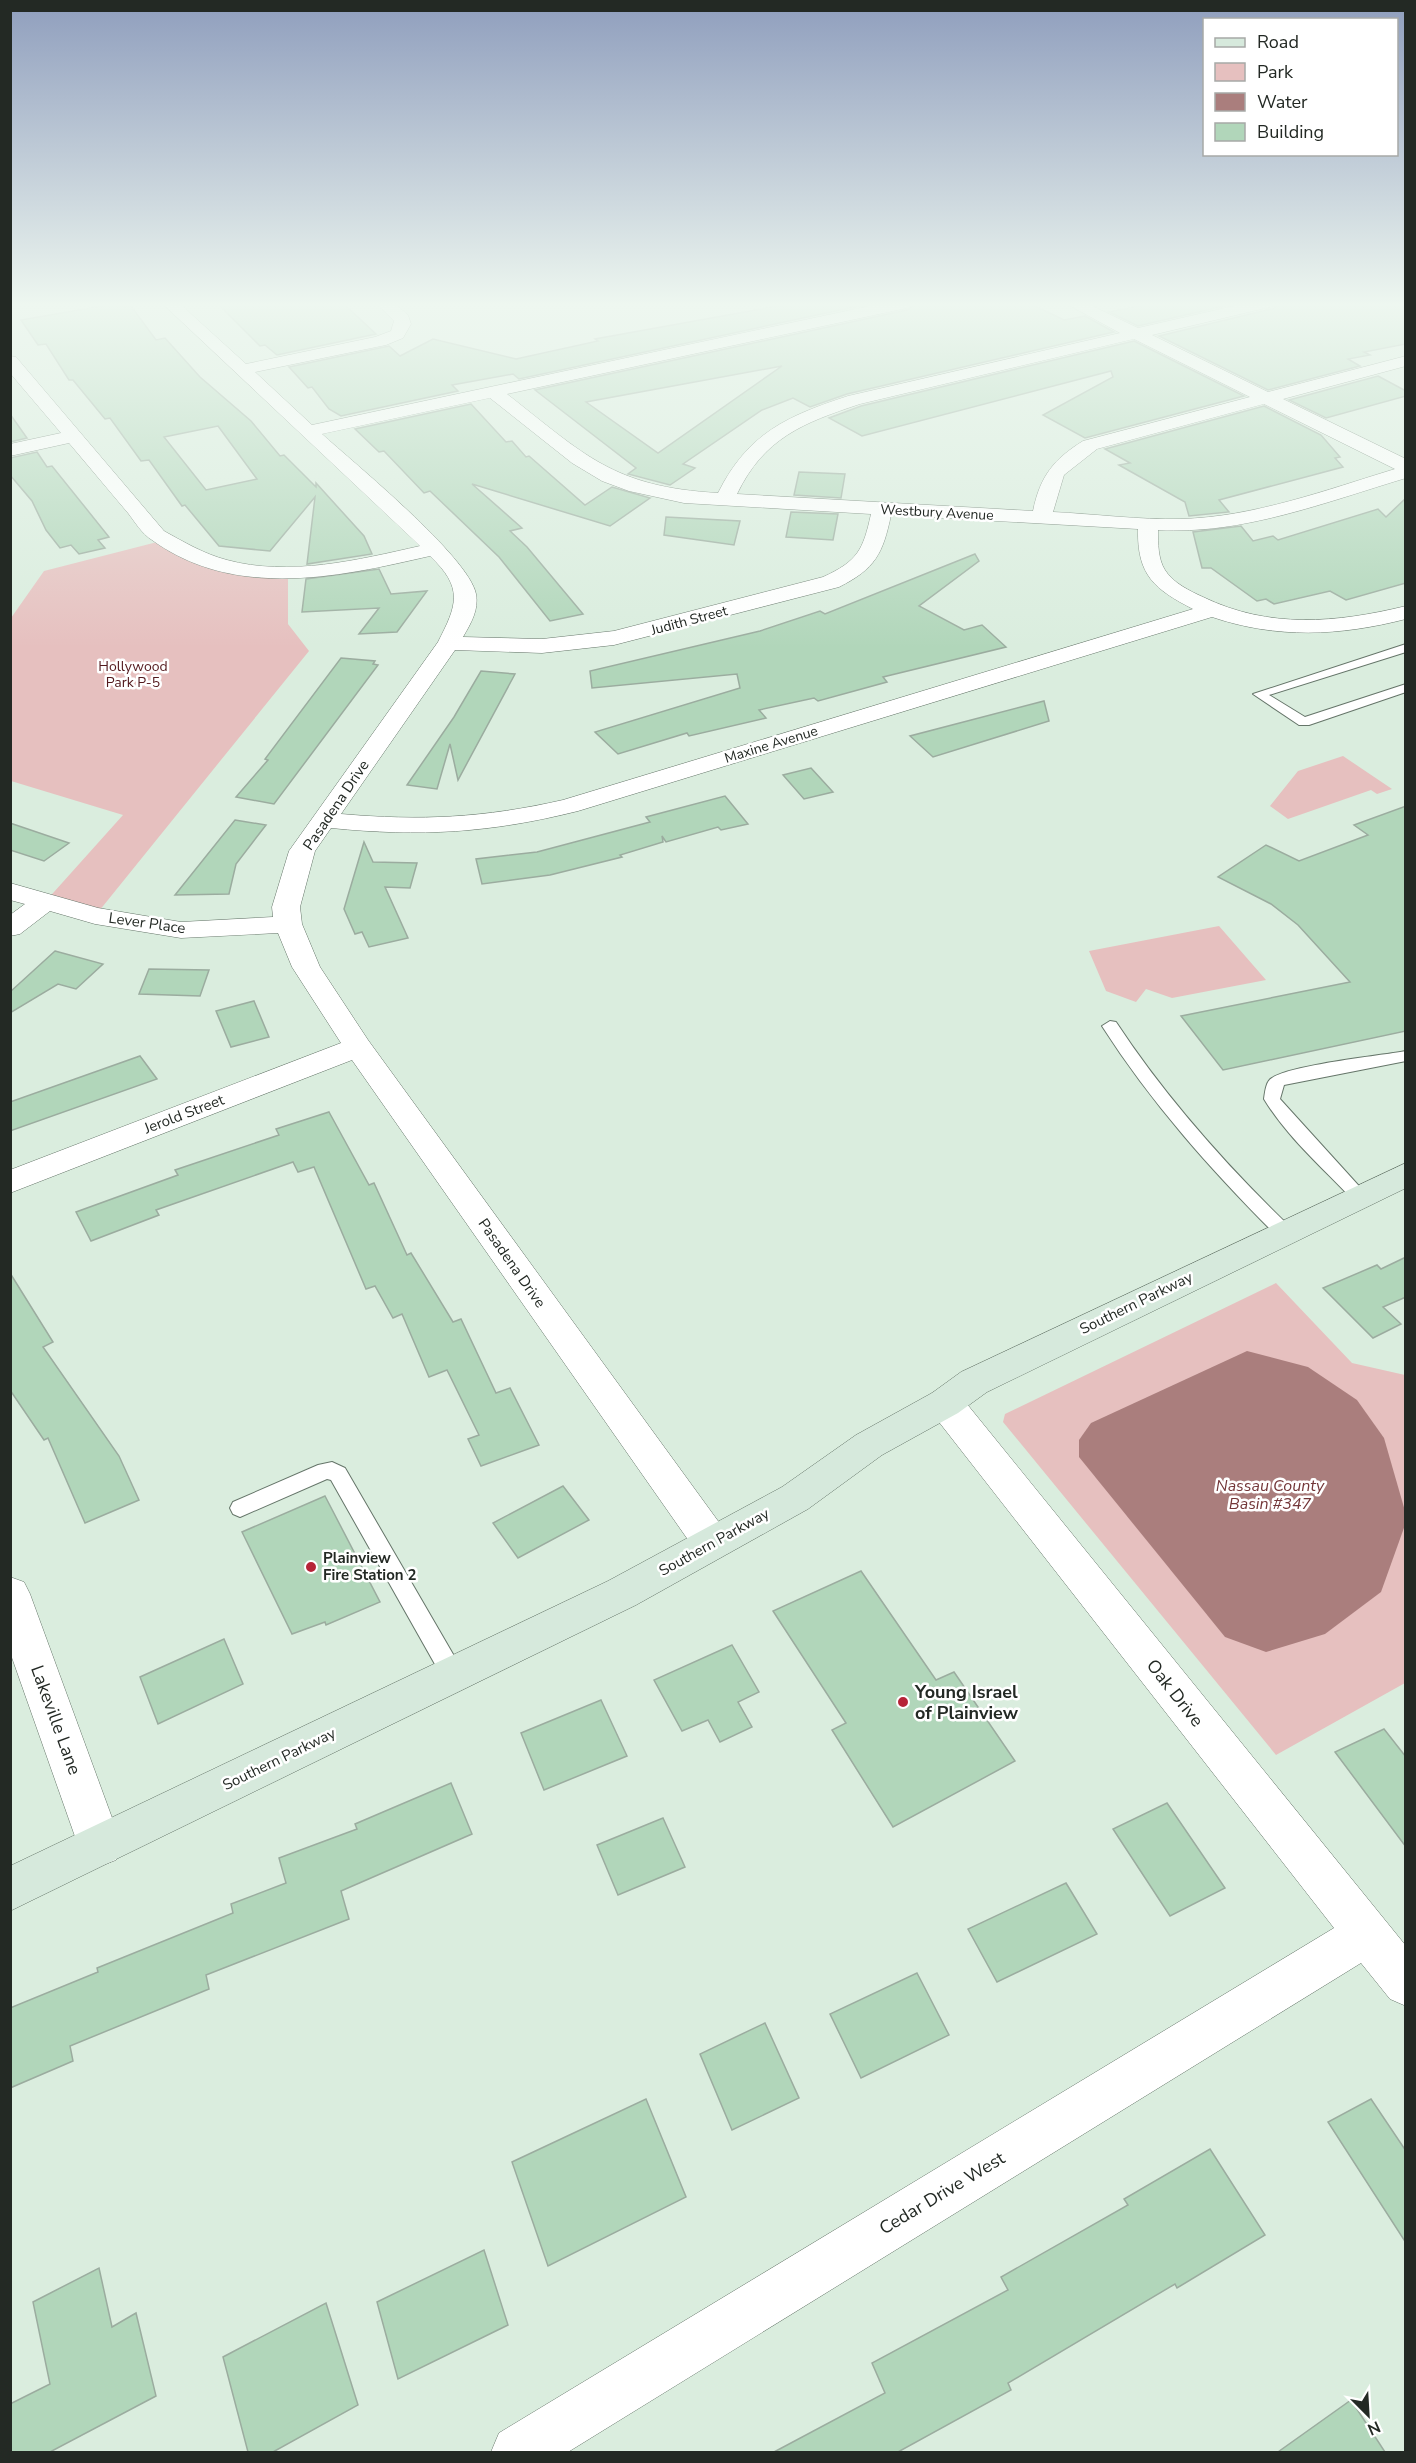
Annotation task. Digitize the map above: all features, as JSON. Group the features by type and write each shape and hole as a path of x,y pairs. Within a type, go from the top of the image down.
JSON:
{"street":[{"path":"59,418 157,535 179,550 206,561 288,574 345,569 434,549"},
{"name":"Pasadena Drive","path":"293,418 453,567 462,581 466,606 449,643 303,851 286,907 288,924 306,967 358,1047 712,1543"},
{"path":"308,432 373,418"},
{"name":"Westbury Avenue","path":"527,418 585,464 609,478 663,493 724,500 1148,524 1222,522 1263,514 1406,472"},
{"path":"724,500 742,463 756,446 779,430 803,418"},
{"path":"1042,518 1049,481 1056,468 1090,445 1191,418"},
{"path":"1306,418 1406,467"},
{"path":"10,450 74,436"},
{"name":"Judith Street","path":"449,643 542,646 614,639 831,582 857,568 872,554 882,509"},
{"path":"1148,524 1150,557 1155,572 1168,586 1210,611 1285,627 1325,628 1359,625 1406,612"},
{"name":"Maxine Avenue","path":"323,820 388,826 448,826 524,816 569,806 1210,611"},
{"name":"Lever Place","path":"10,891 95,916 181,930 288,924"},
{"path":"10,928 45,902"},
{"name":"Jerold Street","path":"10,1182 358,1047"},
{"name":"Southern Parkway","path":"10,1889 622,1593 795,1498 869,1445 945,1403 974,1382 1406,1174"},
{"name":"Oak Drive","path":"945,1403 1406,1983"},
{"name":"Lakeville Lane","path":"10,1594 100,1845"},
{"name":"Cedar Drive West","path":"518,2452 1367,1934"}],"lane":[{"path":"1403,651 1259,694 1304,722 1406,688"},
{"path":"1110,1026 1137,1069 1183,1128 1223,1173 1284,1232"},
{"path":"1359,1196 1286,1118 1272,1099 1276,1082 1292,1076 1406,1056"},
{"path":"240,1508 325,1471 332,1470 338,1474 453,1675"}],"green space":[{"name":"Hollywood Park P-5","path":"165,540 179,551 288,574 288,624 309,651 95,916 45,902 123,815 11,781 11,618 44,571"},
{"path":"1343,756 1392,789 1377,794 1371,790 1288,819 1270,806 1298,771"},
{"path":"1219,926 1266,980 1172,998 1146,989 1136,1002 1106,991 1089,951"},
{"path":"1276,1283 1352,1363 1405,1375 1405,1683 1276,1755 1003,1422 1005,1414"}],"water":[{"name":"Nassau County Basin #347","path":"1247,1351 1308,1367 1357,1400 1384,1438 1405,1511 1405,1525 1381,1592 1325,1634 1266,1652 1225,1637 1079,1457 1079,1440 1091,1423"}],"building":[{"path":"10,418 13,418 27,438 10,442"},
{"path":"104,418 247,418 280,456 284,455 316,487 316,483 364,536 372,554 307,564 315,497 270,551 219,546 185,505 182,506 149,460 141,461 110,418","holes":["218,426 257,479 206,490 164,437"]},
{"path":"406,418 484,418 506,442 512,441 526,457 529,456 585,505 612,487 650,498 610,526 472,484 522,528 510,531 527,547 583,614 550,621 499,557 430,491 424,493 384,451 379,452 355,429"},
{"path":"571,418 609,418 658,453 708,418 750,418 683,464 695,468 670,485 628,474 636,468"},
{"path":"829,418 931,418 862,436"},
{"path":"1048,418 1161,418 1085,438"},
{"path":"1220,418 1287,418 1321,435 1340,457 1335,458 1343,467 1219,500 1229,512 1189,516 1185,502 1119,465 1130,463 1105,449"},
{"path":"37,452 47,467 52,466 109,537 98,540 105,548 79,554 71,545 60,548 46,530 32,501 10,475 10,458"},
{"path":"799,472 845,474 841,498 794,495"},
{"path":"1406,498 1406,583 1346,600 1330,591 1274,604 1266,599 1257,601 1211,568 1202,568 1193,532 1241,526 1253,541 1273,536 1278,540 1378,509 1386,517"},
{"path":"791,512 838,514 833,540 786,537"},
{"path":"666,517 740,521 734,545 664,535"},
{"path":"975,554 979,561 919,606 964,630 982,625 1006,647 883,677 887,682 818,701 814,698 759,710 766,718 689,736 687,733 618,754 595,732 740,688 737,674 592,688 590,671 760,631 820,611 825,614"},
{"path":"379,569 391,594 427,591 397,632 359,634 379,608 302,612 306,579"},
{"path":"341,658 375,661 373,664 378,665 274,804 236,797 268,760 265,759"},
{"path":"481,671 515,674 458,780 450,744 437,789 407,785 454,717"},
{"path":"1044,701 1049,721 933,757 910,736"},
{"path":"811,768 833,792 804,799 783,775"},
{"path":"725,796 748,824 721,830 718,827 666,842 662,836 663,842 620,855 622,857 550,875 482,884 476,859 537,852 650,822 646,817"},
{"path":"1406,806 1406,1031 1223,1070 1181,1016 1350,982 1298,925 1271,904 1218,877 1266,845 1299,861 1368,835 1354,825"},
{"path":"235,820 266,825 236,864 229,894 175,895"},
{"path":"10,823 69,843 44,861 10,850"},
{"path":"364,842 373,862 417,863 410,888 385,887 408,938 369,947 362,932 355,934 344,909"},
{"path":"55,951 103,964 76,989 58,984 10,1013 10,992"},
{"path":"149,969 209,970 200,996 139,994"},
{"path":"254,1001 269,1037 231,1047 216,1011"},
{"path":"140,1056 157,1079 10,1131 10,1102"},
{"path":"329,1112 369,1185 374,1183 407,1255 411,1253 453,1322 461,1319 496,1393 510,1388 539,1445 481,1466 468,1439 479,1435 447,1370 429,1377 402,1314 393,1318 375,1286 366,1289 314,1167 298,1172 293,1162 156,1210 159,1215 91,1241 76,1212 178,1175 175,1170 279,1135 276,1129"},
{"path":"1406,1257 1406,1297 1383,1307 1401,1324 1373,1338 1323,1288 1377,1265 1381,1269"},
{"path":"10,1273 53,1342 43,1347 119,1456 139,1500 85,1523 48,1438 44,1440 10,1390"},
{"path":"563,1486 589,1520 518,1558 493,1523"},
{"name":"Plainview Fire Station 2","path":"325,1496 380,1602 326,1625 325,1622 292,1634 242,1532"},
{"name":"Young Israel of Plainview","path":"861,1571 936,1680 954,1672 1015,1761 893,1827 832,1730 846,1723 773,1611"},
{"path":"224,1639 243,1684 158,1724 140,1677"},
{"path":"732,1645 759,1692 738,1702 752,1727 720,1742 708,1720 682,1731 654,1680"},
{"path":"601,1700 627,1756 544,1790 521,1733"},
{"path":"1384,1729 1406,1757 1406,1847 1335,1752"},
{"path":"451,1783 472,1834 341,1891 349,1919 206,1975 209,1989 70,2046 73,2061 10,2088 10,2008 98,1972 97,1968 233,1913 231,1904 286,1883 279,1858 357,1829 355,1824"},
{"path":"1167,1803 1225,1888 1170,1916 1113,1829"},
{"path":"663,1818 685,1867 618,1895 597,1845"},
{"path":"1066,1883 1097,1934 997,1982 968,1929"},
{"path":"917,1973 949,2035 861,2078 830,2014"},
{"path":"765,2023 799,2098 732,2130 700,2054"},
{"path":"646,2099 686,2197 548,2266 512,2162"},
{"path":"1371,2099 1406,2151 1406,2243 1328,2122"},
{"path":"1210,2149 1265,2235 1177,2288 1175,2284 1008,2383 1011,2390 898,2452 774,2452 885,2393 872,2363 1008,2290 1001,2277 1128,2205 1124,2199"},
{"path":"484,2250 508,2325 398,2379 377,2302"},
{"path":"99,2268 112,2327 136,2313 156,2396 50,2452 10,2452 10,2404 50,2384 33,2302"},
{"path":"326,2303 358,2405 273,2452 248,2452 223,2357"},
{"path":"1351,2400 1385,2452 1278,2452"}],"place":[{"name":"Plainview Fire Station 2","path":"311,1567"},
{"name":"Young Israel of Plainview","path":"903,1702"}]}
